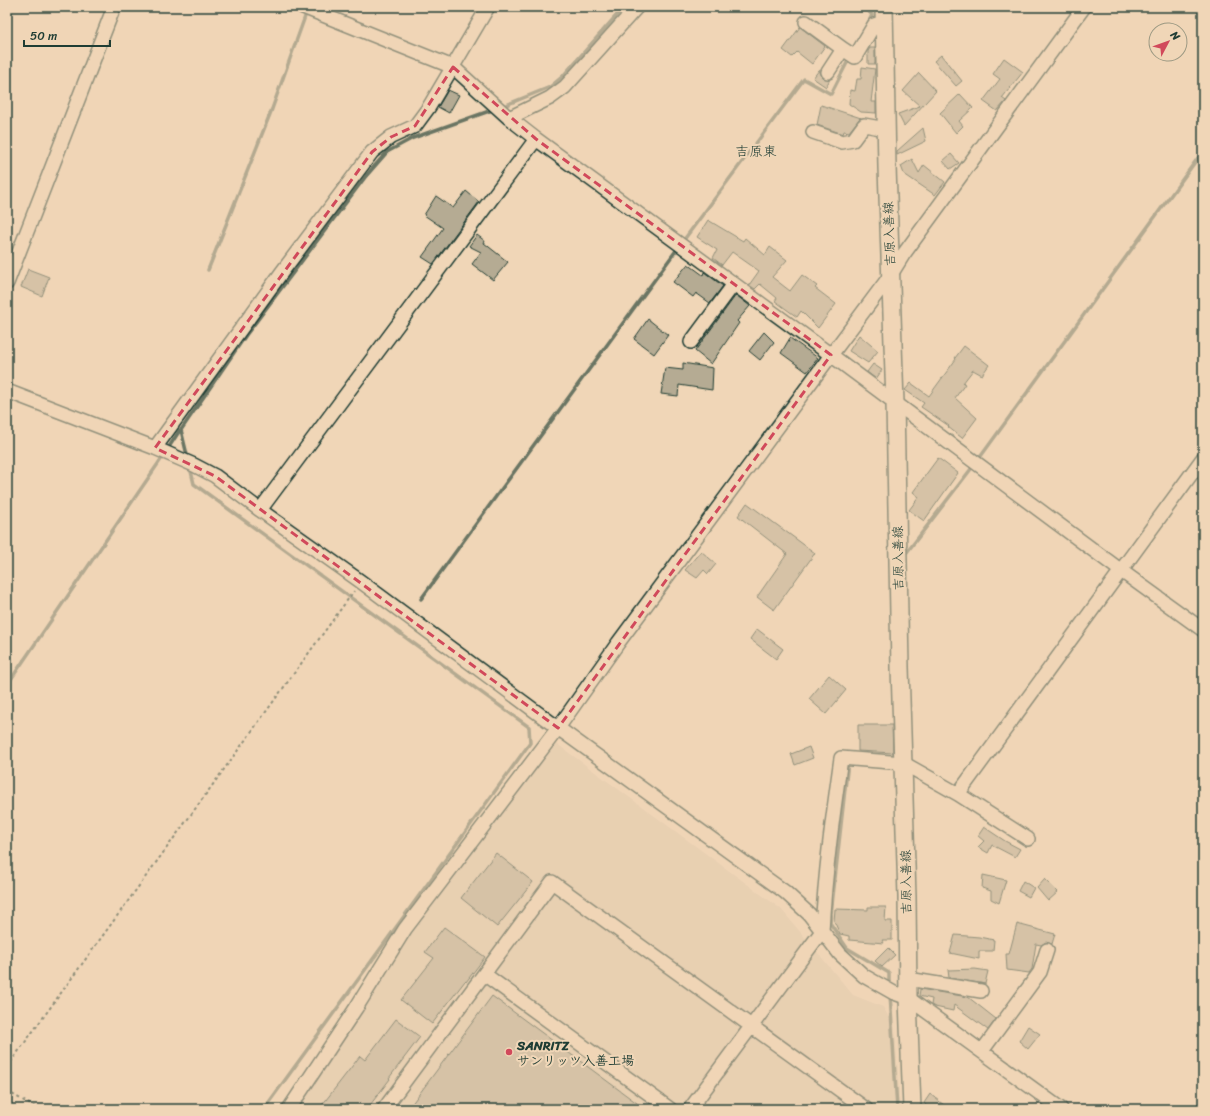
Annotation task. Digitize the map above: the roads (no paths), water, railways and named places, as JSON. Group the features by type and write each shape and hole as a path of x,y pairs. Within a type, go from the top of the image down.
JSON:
{"main road":[{"name":"吉原入善線","path":"884,14 912,1109"}],"street":[{"path":"7,283 114,7"},
{"path":"303,7 453,67 509,118 536,139 1203,630"},
{"path":"155,448 282,272 372,152 391,137 415,126 429,107 488,7"},
{"path":"509,118 550,98 565,88 638,7"},
{"path":"289,1109 356,1008 405,929 558,728 622,636 890,276 903,255 1084,7"},
{"path":"806,22 855,57 874,25 884,14"},
{"path":"828,72 843,49"},
{"path":"813,132 842,142 853,140 864,125 886,129"},
{"path":"260,510 536,139"},
{"path":"692,342 734,284"},
{"path":"7,391 155,448 215,476 360,581 558,728 785,892 809,914 840,954 864,976 908,998 1061,1109"},
{"path":"958,794 1203,458"},
{"path":"690,1109 822,930 824,894 831,829 842,758 903,763 958,794 1028,839"},
{"path":"384,1109 552,882 866,1109"},
{"path":"982,1051 1040,972 1047,950"},
{"path":"484,974 670,1109"},
{"path":"908,979 981,991"}],"waterway":[{"path":"501,107 550,87 563,76 624,7"},
{"path":"865,7 872,15 866,27"},
{"path":"208,270 272,109 307,11"},
{"path":"421,599 683,241 804,79 831,94 850,57"},
{"path":"188,459 181,430 246,335 366,176 387,152 413,138 495,109"},
{"path":"904,556 981,456 1203,151"},
{"path":"167,450 180,430"},
{"path":"7,685 164,455"},
{"path":"190,467 194,484 529,727 530,743 264,1109"},
{"path":"848,762 830,923 847,948 889,973 889,986"},
{"path":"890,994 897,1109"}],"place":[{"name":"SANRITZ サンリッツ入善工場","path":"509,1052"}],"district":[{"name":"吉原東","path":"756,151"}]}
